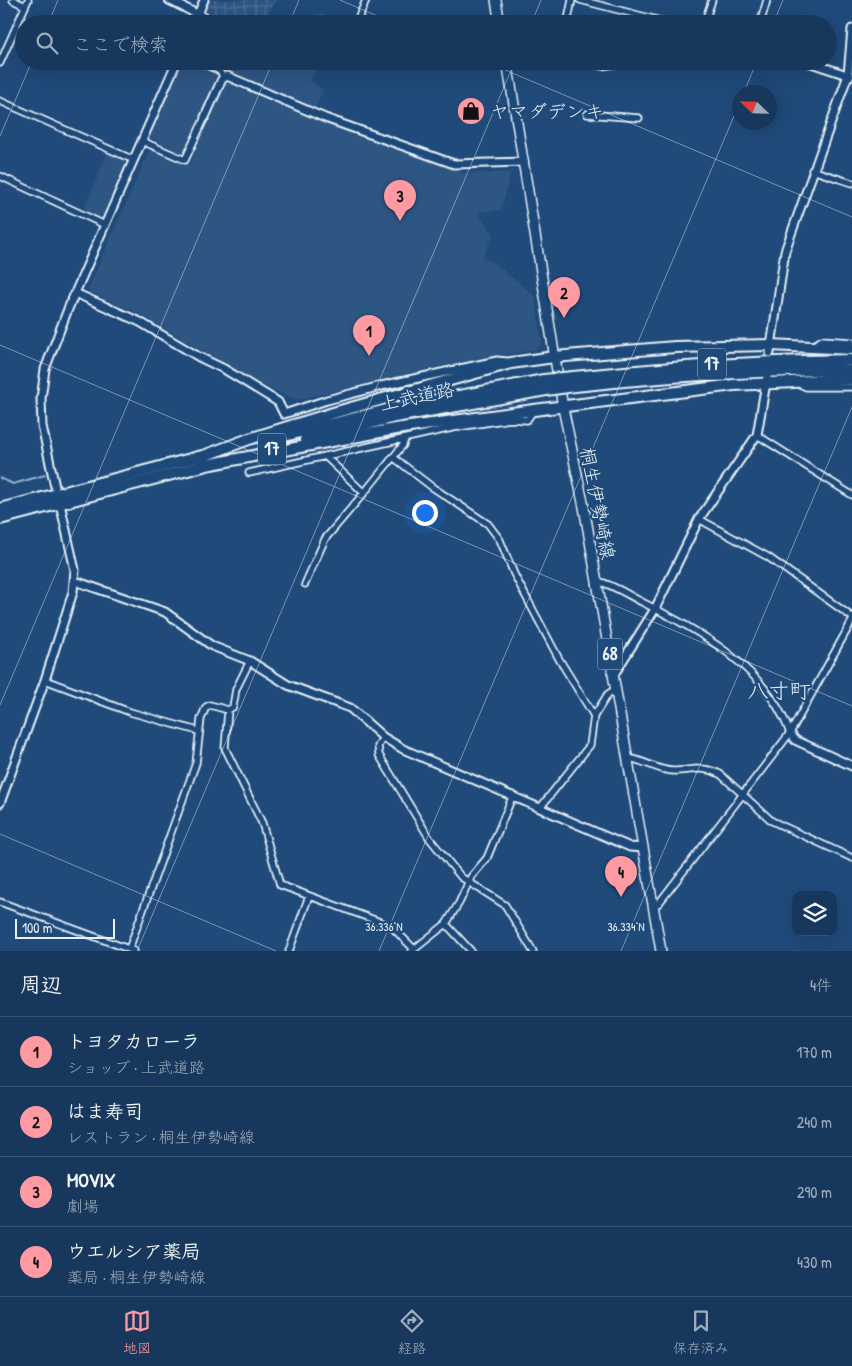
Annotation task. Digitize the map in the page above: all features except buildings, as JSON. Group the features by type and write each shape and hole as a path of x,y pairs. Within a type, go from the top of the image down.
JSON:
{"highway":[{"path":"198,458 248,439 333,413 511,364 554,357 675,347 771,349 810,347 852,349"},
{"name":"上武道路","path":"0,509 390,409 668,367 761,361 852,360"},
{"name":"上武道路","path":"574,381 763,370 852,370"},
{"path":"206,465 395,429 534,410 563,408 767,380 852,379"},
{"name":"上武道路","path":"0,519 395,417 545,385"}],"main road":[{"path":"496,0 498,15"},
{"name":"桐生伊勢崎線","path":"509,70 554,357 597,581 661,951"}],"street":[{"path":"13,0 26,3 21,15"},
{"path":"169,0 198,15 204,0"},
{"path":"359,15 366,0"},
{"path":"568,15 572,0"},
{"path":"580,0 638,15"},
{"path":"707,15 712,0"},
{"path":"763,15 767,0"},
{"path":"0,63 15,28"},
{"path":"771,349 785,250 812,170 850,76 852,29"},
{"path":"55,487 42,426 42,386 51,352 174,70"},
{"path":"216,70 224,77 325,118 454,164 524,162"},
{"path":"832,70 850,76"},
{"path":"142,142 185,160 224,77"},
{"path":"0,101 134,160"},
{"path":"587,114 639,118"},
{"path":"812,170 852,183"},
{"path":"0,176 105,225"},
{"path":"75,294 140,322 199,357 224,369 278,402 284,414 327,400 391,384 497,362 511,364"},
{"path":"810,347 822,340 852,342"},
{"path":"613,676 655,609 699,519 757,435 767,380"},
{"path":"793,380 806,387 852,387"},
{"path":"249,473 452,428 510,419 527,420 534,410"},
{"path":"757,435 852,495"},
{"path":"305,584 325,539 393,457 405,439"},
{"path":"325,456 364,493"},
{"path":"393,457 432,487 488,524 500,540 514,574 559,659 594,716"},
{"path":"0,803 45,680 70,604 75,581 73,557 61,508"},
{"path":"699,519 768,557 852,616"},
{"path":"75,581 165,612 206,642 250,661 288,685 350,708 383,737 403,749 513,795 630,848 643,848"},
{"path":"597,581 655,609 721,647 750,670 768,692 795,740 852,766"},
{"path":"653,906 659,903 790,733 852,621"},
{"path":"250,661 236,689 232,707 228,710 225,748 262,823 280,885 391,926 413,950 446,924 459,903 469,881 488,858 513,795"},
{"path":"45,680 130,712 198,731"},
{"path":"540,808 590,745 594,716 608,694 616,689"},
{"path":"0,902 132,950 196,763 198,731 202,715 207,706 228,710"},
{"path":"383,737 378,746 378,754 420,824 461,876 505,905 533,951"},
{"path":"627,758 672,771 701,768 712,770 772,821 852,858"},
{"path":"289,951 309,896"},
{"path":"446,924 471,951"}],"shaded area":[{"path":"209,0 276,0 268,15 208,15 205,9"},
{"path":"177,70 215,70 214,72 218,74 184,152 181,154 149,137"},
{"path":"223,70 316,70 310,81 323,90 315,109"},
{"path":"230,81 316,118 467,174 511,172 501,210 477,212 494,234 482,258 496,264 535,296 542,343 534,350 441,366 297,400 255,382 140,314 90,292 88,289 150,149 188,165 225,83"},
{"path":"108,152 128,160 101,220 83,211"}],"waterway":[{"path":"0,478 13,484 45,475"}],"place":[{"name":"ヤマダデンキ","path":"471,111"},
{"name":"MOVIX","path":"400,221"},
{"name":"はま寿司","path":"564,318"},
{"name":"トヨタカローラ","path":"369,356"},
{"name":"ウエルシア薬局","path":"621,897"}],"district":[{"name":"八寸町","path":"779,691"}]}
